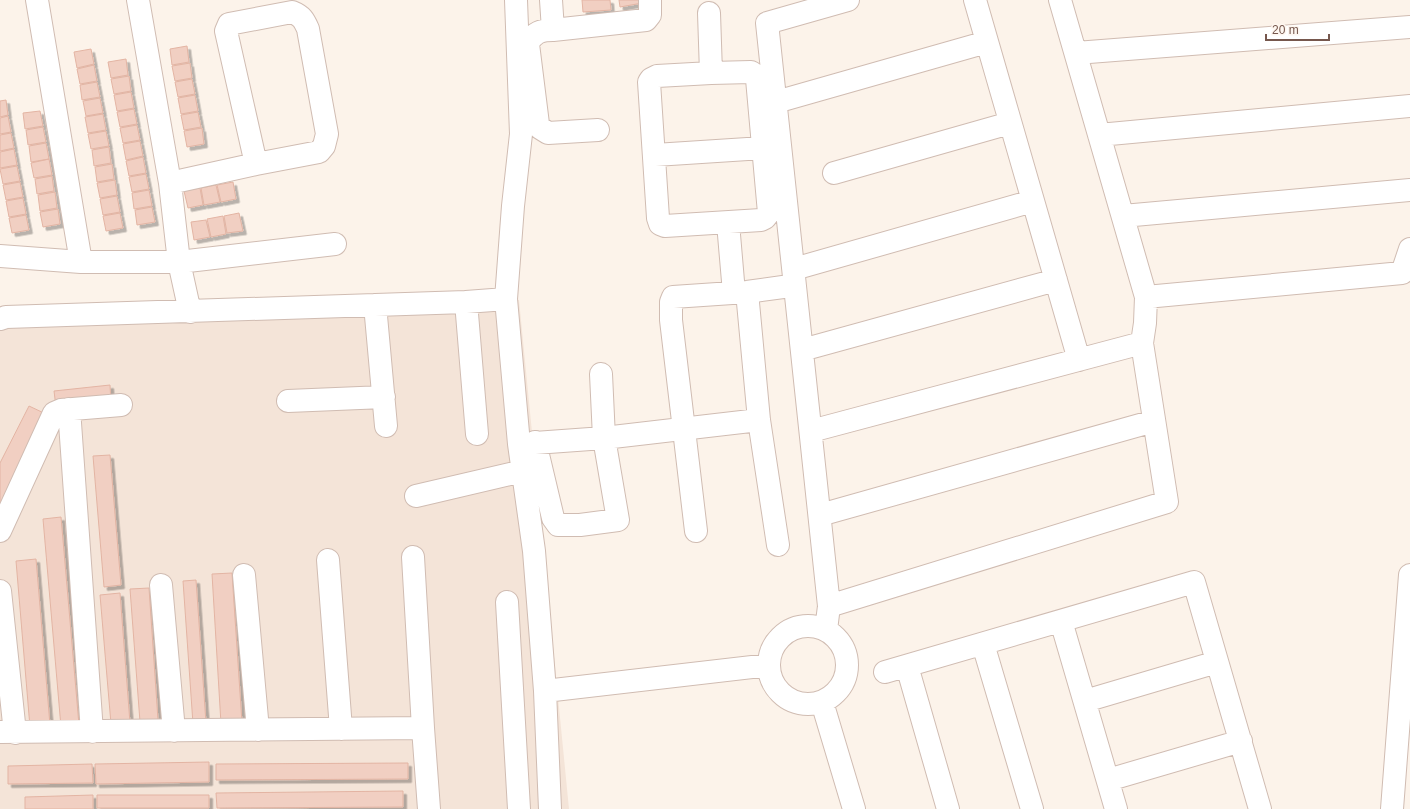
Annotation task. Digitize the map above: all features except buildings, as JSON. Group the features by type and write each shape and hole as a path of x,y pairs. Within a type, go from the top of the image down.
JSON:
{"street":[{"path":"38,0 81,262"},
{"path":"138,0 170,183 179,262 190,312"},
{"path":"516,0 521,134 513,206 506,299 510,338 527,443 553,518 558,526 580,525 619,528 604,438 601,374"},
{"path":"551,0 553,30"},
{"path":"598,130 548,133 540,128 538,124 528,44 534,35 541,30 646,20 650,15 650,0"},
{"path":"826,630 829,606 802,350 788,278 776,102 767,23 848,0"},
{"path":"975,0 1078,360"},
{"path":"829,606 1167,502 1142,343 1146,323 1146,297 1060,0"},
{"path":"170,183 319,152 324,146 327,134 308,29 303,18 292,12 229,24 226,32 256,164"},
{"path":"709,13 711,73"},
{"path":"1076,53 1410,27"},
{"path":"776,102 987,42"},
{"path":"751,72 757,79 763,148 769,213 768,216 761,220 728,223 665,226 660,224 658,218 655,154 649,90 649,82 651,78 656,76 751,72"},
{"path":"1100,135 1410,106"},
{"path":"834,173 1010,123"},
{"path":"655,154 763,148"},
{"path":"1122,216 1410,190"},
{"path":"696,531 671,320 671,302 673,297 741,292 1033,201"},
{"path":"728,223 741,292 778,545"},
{"path":"0,256 81,262 179,262 335,244"},
{"path":"1146,297 1402,273 1410,249"},
{"path":"802,350 1056,280"},
{"path":"0,319 6,317 190,312 466,302 506,299"},
{"path":"466,302 477,434"},
{"path":"375,305 386,426"},
{"path":"811,431 1142,343"},
{"path":"288,401 384,397"},
{"path":"0,532 52,416 58,410 121,405"},
{"path":"69,409 92,732"},
{"path":"527,443 604,438 684,427 759,420"},
{"path":"820,515 1154,422"},
{"path":"527,443 523,471 534,551 545,691 550,809"},
{"path":"416,496 523,471"},
{"path":"413,557 429,809"},
{"path":"328,560 340,729"},
{"path":"244,575 258,730"},
{"path":"1392,809 1402,786 1410,575"},
{"path":"886,672 1194,582 1260,809"},
{"path":"160,585 174,731"},
{"path":"0,591 8,732 423,728"},
{"path":"507,602 519,809"},
{"path":"1061,621 1116,809"},
{"path":"804,626 816,626 836,636 843,645 847,656 848,667 846,678 840,688 832,696 822,702 811,704 790,700 781,694 770,675 769,665 771,654 776,643 783,635 793,629 804,626"},
{"path":"983,644 1032,809"},
{"path":"1085,701 1217,662"},
{"path":"545,691 769,665"},
{"path":"906,666 948,809"},
{"path":"822,702 854,809"},
{"path":"1108,780 1240,741"}],"shaded area":[{"path":"519,300 569,809 0,809 0,317"}]}
